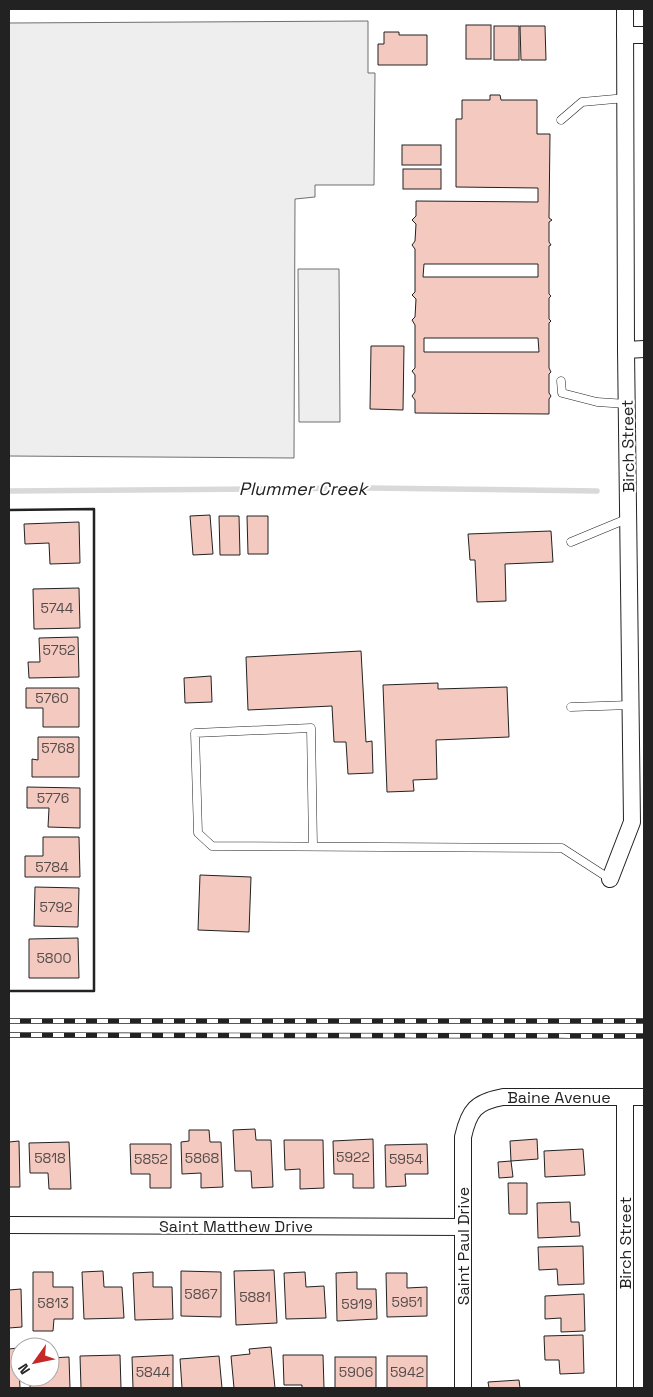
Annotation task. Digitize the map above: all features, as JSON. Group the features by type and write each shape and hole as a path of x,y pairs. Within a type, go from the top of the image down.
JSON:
{"street":[{"name":"Birch Street","path":"610,879 638,823 631,705 637,618 629,518 626,350 625,9"},
{"path":"625,35 644,35"},
{"path":"626,350 644,349"},
{"name":"Baine Avenue","path":"476,1107 488,1100 503,1097 644,1097"},
{"name":"Birch Street","path":"625,1097 625,1388"},
{"name":"Saint Paul Drive","path":"463,1388 463,1137 467,1120 476,1107"},
{"name":"Saint Matthew Drive","path":"9,1225 463,1227"}],"lane":[{"path":"561,120 582,102 626,98"},
{"path":"562,382 562,392 597,402 627,404"},
{"path":"571,542 629,518"},
{"path":"571,707 631,705"},
{"path":"313,846 310,728 195,734 198,833 212,846 562,848 610,879"}],"shaded area":[{"path":"368,21 368,73 375,73 374,185 315,185 315,197 295,199 294,458 9,456 9,23"},
{"path":"298,269 339,269 340,422 299,422"}],"building":[{"path":"466,25 491,25 491,59 466,59"},
{"path":"494,26 519,26 519,60 494,60"},
{"path":"520,26 545,26 546,60 521,60"},
{"path":"384,32 399,32 399,35 427,35 427,65 378,65 378,44 384,44"},
{"path":"490,95 500,95 501,100 537,100 537,134 550,134 549,218 552,220 549,222 549,242 551,245 549,246 549,294 551,296 549,298 549,319 551,321 549,323 549,368 551,372 549,374 549,393 551,396 549,399 549,414 415,413 415,400 412,396 415,392 415,375 412,371 415,368 415,325 412,320 415,317 416,299 412,295 415,292 415,249 412,245 415,241 416,224 412,220 416,216 416,201 538,202 538,188 456,187 456,119 462,119 462,100 490,100","holes":["424,264 538,264 538,277 423,277","424,338 538,338 539,352 424,352"]},
{"path":"402,145 441,145 441,165 402,165"},
{"path":"403,169 441,169 441,189 403,189"},
{"path":"371,346 404,346 403,410 370,409"},
{"path":"210,515 213,554 193,555 190,516"},
{"path":"219,516 239,516 240,555 220,555"},
{"path":"247,516 268,516 268,554 248,554"},
{"path":"79,522 80,563 50,564 49,543 25,544 24,524"},
{"path":"551,531 553,562 505,564 506,601 477,602 475,560 470,560 468,534"},
{"path":"79,588 80,628 34,629 33,589"},
{"path":"78,637 79,677 29,678 28,662 40,662 39,638"},
{"path":"361,651 366,742 372,741 373,773 348,774 346,742 334,742 332,706 248,710 246,657"},
{"path":"211,676 212,702 185,703 184,678"},
{"path":"438,683 438,689 507,687 509,737 436,740 437,779 413,780 414,791 387,792 383,685"},
{"path":"26,688 79,688 79,727 43,727 43,708 26,708"},
{"path":"38,737 79,737 79,777 32,777 32,759 38,760"},
{"path":"27,787 80,788 80,828 48,827 49,808 27,808"},
{"path":"43,837 79,837 80,877 25,877 25,856 43,856"},
{"path":"200,875 251,877 249,932 198,930"},
{"path":"35,887 79,888 78,927 34,926"},
{"path":"78,938 79,978 29,978 29,939"},
{"path":"255,1129 256,1140 271,1140 273,1187 252,1188 251,1171 235,1171 233,1130"},
{"path":"189,1130 209,1130 210,1142 221,1142 223,1187 201,1188 201,1173 182,1174 181,1142 189,1141"},
{"path":"373,1139 374,1188 353,1188 353,1174 334,1174 333,1141"},
{"path":"537,1139 538,1159 511,1161 510,1141"},
{"path":"284,1140 323,1140 324,1188 300,1189 300,1169 285,1170"},
{"path":"19,1141 20,1187 9,1187 9,1142"},
{"path":"69,1142 71,1189 49,1189 48,1173 30,1173 29,1143"},
{"path":"130,1144 171,1144 171,1188 150,1188 150,1174 131,1174"},
{"path":"427,1144 428,1174 405,1174 406,1186 386,1187 385,1145"},
{"path":"583,1149 585,1175 545,1177 544,1151"},
{"path":"511,1161 513,1177 499,1178 498,1162"},
{"path":"508,1183 527,1183 527,1214 509,1214"},
{"path":"570,1202 571,1222 579,1222 580,1236 538,1238 537,1203"},
{"path":"583,1246 584,1284 558,1285 557,1269 539,1270 538,1247"},
{"path":"274,1270 277,1323 236,1325 234,1271"},
{"path":"103,1271 104,1287 122,1287 124,1318 84,1319 82,1272"},
{"path":"181,1271 221,1272 221,1317 181,1316"},
{"path":"33,1272 53,1272 53,1287 73,1287 73,1319 54,1319 53,1331 33,1331"},
{"path":"153,1272 153,1287 172,1287 173,1319 135,1320 133,1273"},
{"path":"305,1272 306,1287 324,1286 326,1318 286,1319 284,1273"},
{"path":"357,1272 357,1289 376,1289 377,1319 337,1321 336,1273"},
{"path":"386,1273 407,1273 407,1288 427,1287 427,1316 387,1317"},
{"path":"21,1289 22,1327 9,1328 9,1290"},
{"path":"584,1294 585,1331 561,1332 561,1318 545,1319 545,1296"},
{"path":"583,1335 584,1373 560,1374 559,1360 545,1360 544,1336"},
{"path":"271,1347 275,1388 234,1388 231,1356 250,1354 249,1349"},
{"path":"9,1349 10,1387 20,1388 9,1388"},
{"path":"120,1355 121,1388 81,1388 80,1356"},
{"path":"173,1355 173,1388 133,1388 132,1357"},
{"path":"283,1355 323,1355 324,1388 302,1388 302,1385 284,1385"},
{"path":"219,1356 222,1388 182,1388 180,1359"},
{"path":"387,1356 427,1356 427,1388 387,1388"},
{"path":"60,1357 69,1357 70,1388 30,1388 60,1387"},
{"path":"335,1357 376,1357 376,1388 335,1388"},
{"path":"519,1380 520,1388 489,1388 488,1382"}],"waterway":[{"name":"Plummer Creek","path":"9,491 368,488 597,491"}],"railway":[{"path":"9,1021 644,1021"},
{"path":"9,1035 644,1036"}],"wall":[{"path":"9,510 94,509 94,991 9,991"}]}
